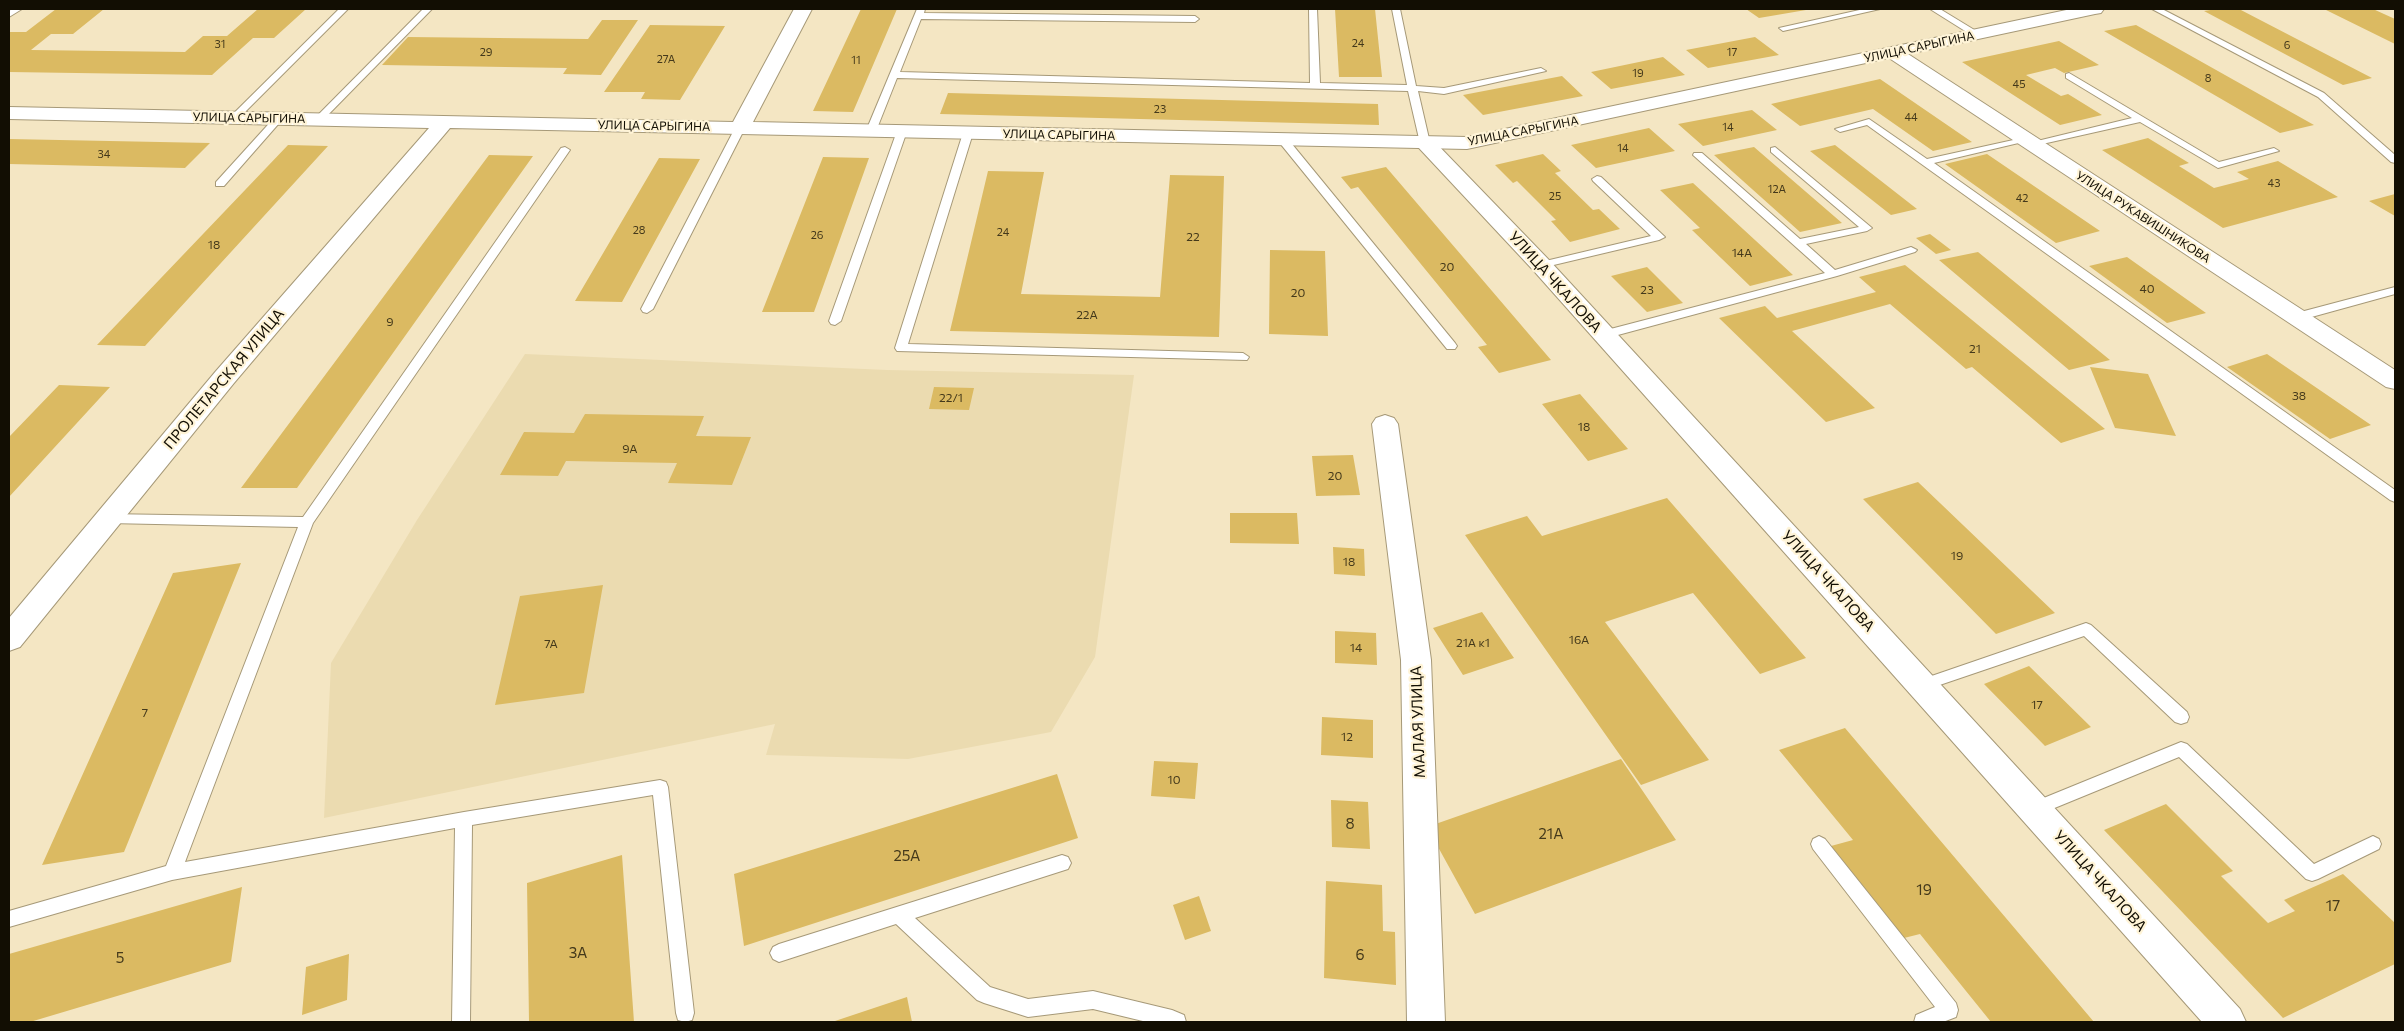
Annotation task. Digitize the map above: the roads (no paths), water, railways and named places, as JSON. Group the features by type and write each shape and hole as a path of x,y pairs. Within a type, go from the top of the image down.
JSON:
{"street":[{"path":"740,128 803,9"},
{"name":"УЛИЦА САРЫГИНА","path":"9,112 444,123 1467,143 2095,9"},
{"name":"УЛИЦА РУКАВИШНИКОВА","path":"1892,52 2395,381"},
{"name":"ПРОЛЕТАРСКАЯ УЛИЦА","path":"9,639 224,377 444,123"},
{"name":"УЛИЦА ЧКАЛОВА","path":"1425,143 1603,334 2227,1022"},
{"name":"МАЛАЯ УЛИЦА","path":"1385,424 1416,660 1426,1022"}],"lane":[{"path":"9,14 18,9"},
{"path":"234,118 344,9"},
{"path":"318,120 428,9"},
{"path":"1313,9 1315,85"},
{"path":"1396,9 1425,143"},
{"path":"1783,28 1876,9"},
{"path":"1938,9 1976,34"},
{"path":"2156,9 2321,95 2395,160"},
{"path":"871,131 919,12 1194,19"},
{"path":"894,75 1315,85 1412,88 1444,91 1540,71"},
{"path":"2070,76 2218,166 2274,152"},
{"path":"220,184 278,119"},
{"path":"1926,162 2141,120"},
{"path":"1840,129 1869,122 2395,497"},
{"path":"647,309 740,128"},
{"path":"835,321 902,131"},
{"path":"968,133 901,348 1243,357"},
{"path":"1283,140 1451,346"},
{"path":"172,872 306,522 564,150"},
{"path":"1775,150 1867,228 1797,243"},
{"path":"1698,155 1833,274"},
{"path":"1540,265 1658,237 1598,179"},
{"path":"1603,334 1833,274 1911,250"},
{"path":"2297,317 2395,290"},
{"path":"108,518 306,522"},
{"path":"1922,685 2086,629 2181,717"},
{"path":"2035,809 2181,748 2312,873 2373,844"},
{"path":"9,919 172,872 464,819 660,787 685,1013"},
{"path":"461,1022 464,819"},
{"path":"1819,844 1949,1010 1923,1022"},
{"path":"779,954 1062,863"},
{"path":"899,915 984,994 1028,1008 1093,1000 1172,1019 1177,1022"}]}
